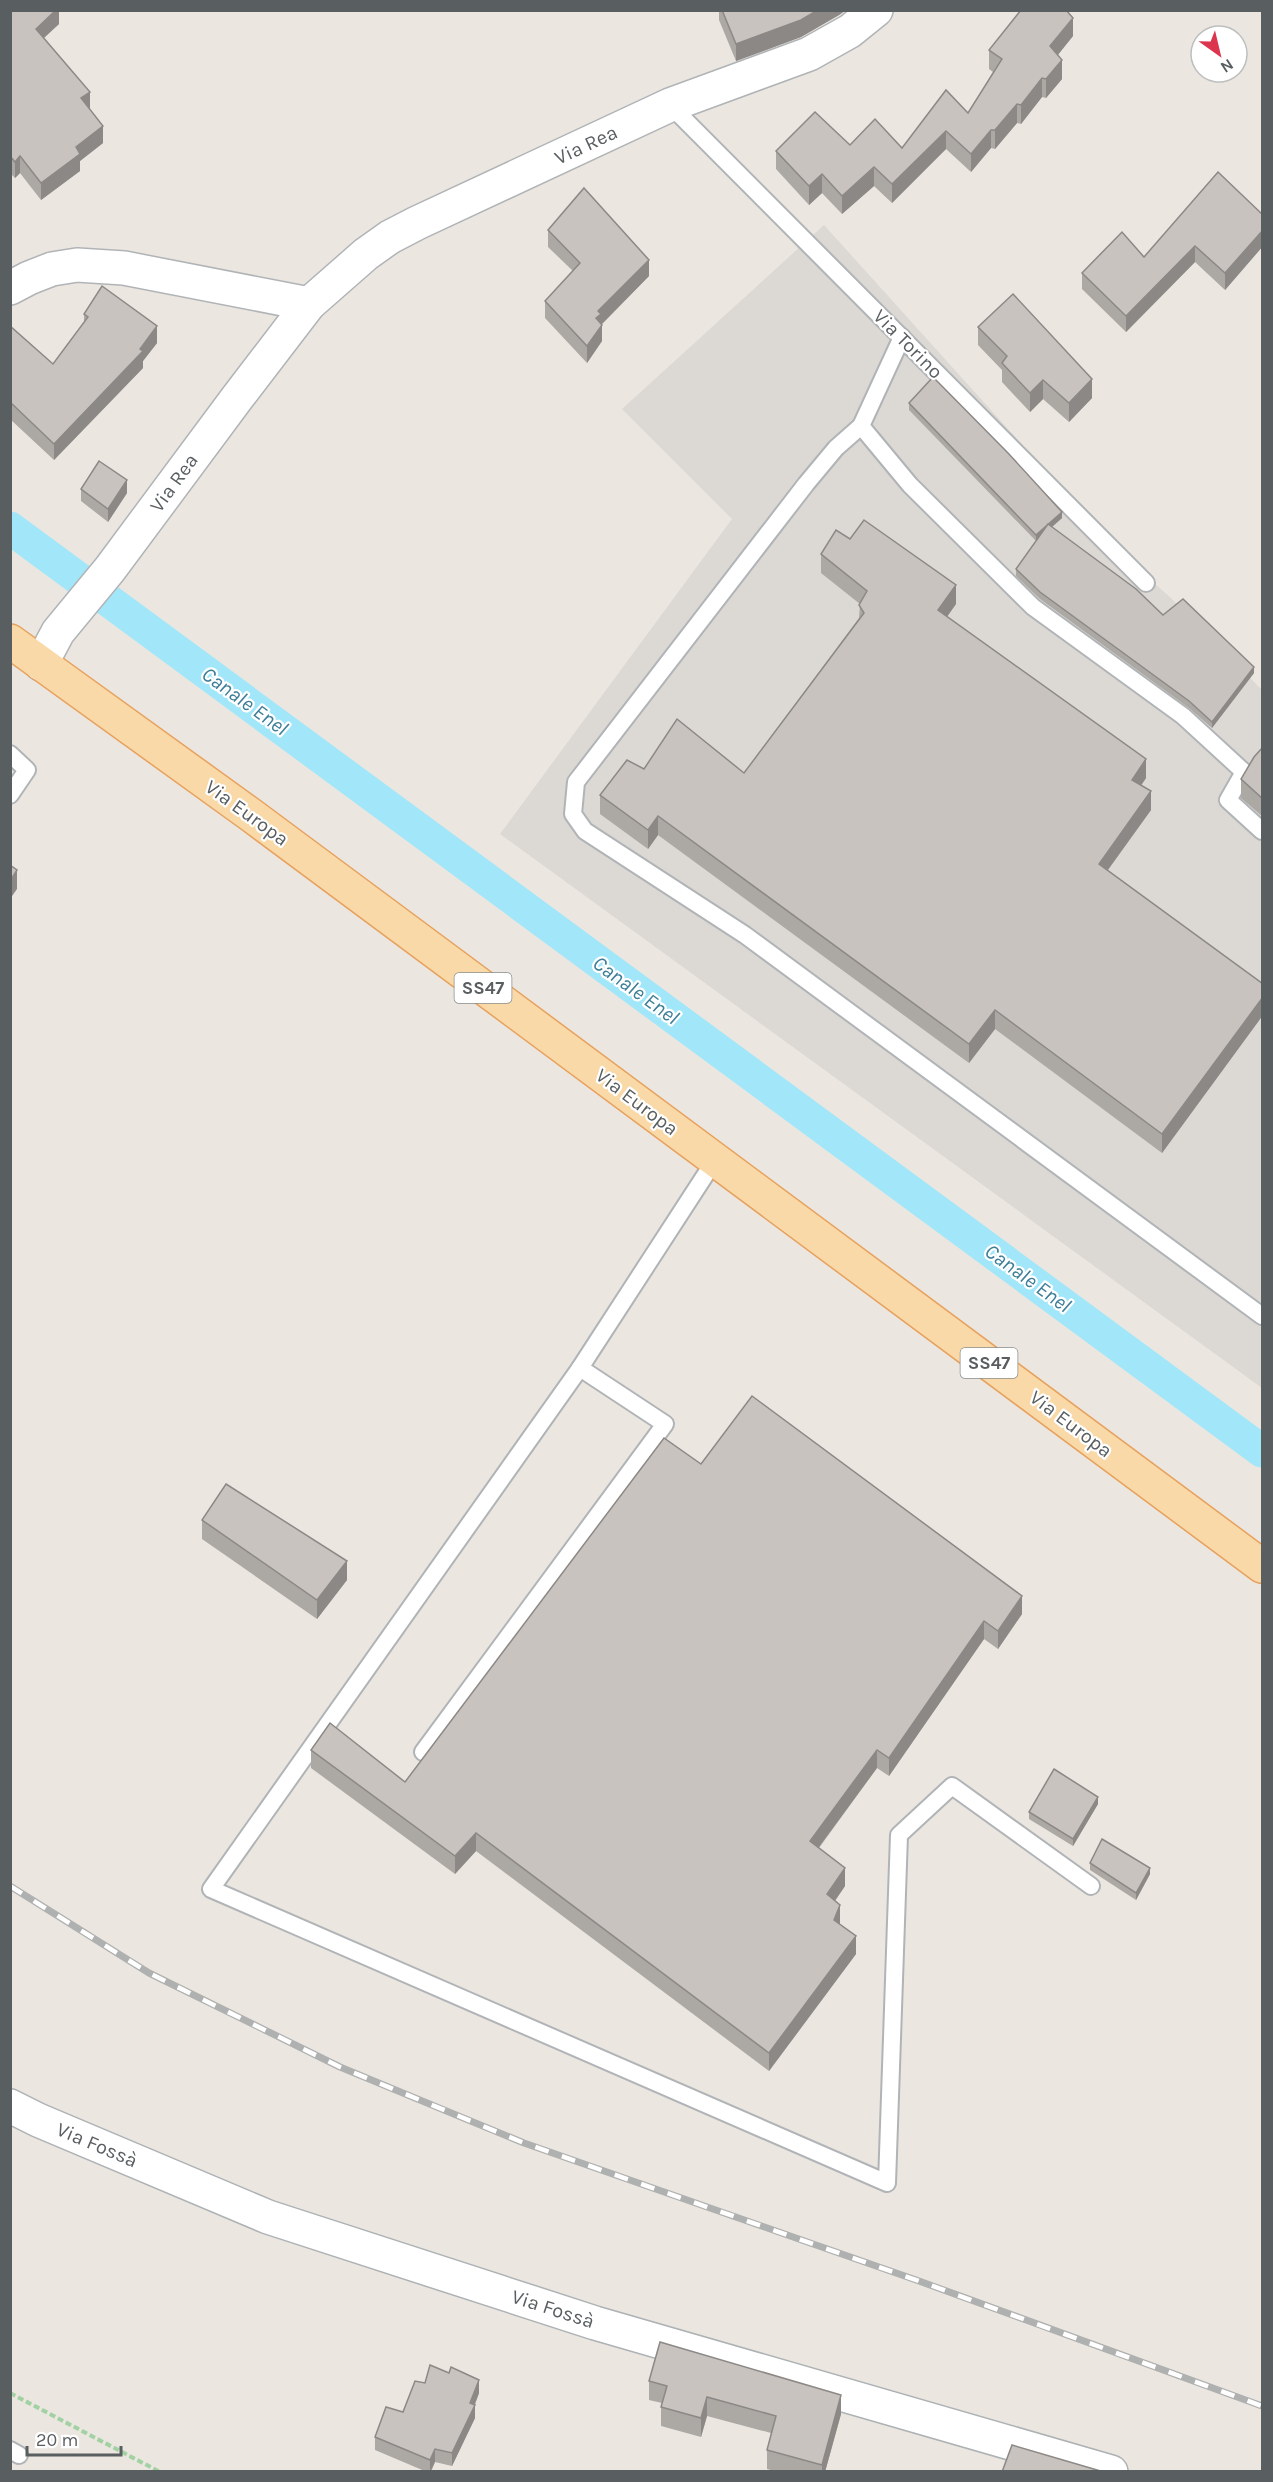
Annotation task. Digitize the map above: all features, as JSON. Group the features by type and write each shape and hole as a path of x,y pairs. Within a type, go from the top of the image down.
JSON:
{"main road":[{"name":"Via Europa","path":"10,641 251,815 1263,1566"}],"street":[{"name":"Via Rea","path":"41,664 58,632 110,569 309,304 366,254 390,237 670,105 809,54 850,31 876,10"},
{"path":"10,288 52,269 77,265 124,268 309,304"},
{"name":"Via Fossà","path":"10,2106 268,2217 595,2323 1111,2472"}],"lane":[{"name":"Via Torino","path":"670,105 1146,583"},
{"path":"902,337 861,426 836,448 806,484 576,782 573,814 585,831 745,935 1263,1316"},
{"path":"861,426 910,484 1033,607 1183,716 1244,772 1228,800 1263,831"},
{"path":"10,754 27,770 10,795"},
{"path":"715,1160 580,1368 211,1889 887,2183 899,1835 952,1786 1090,1886"},
{"path":"423,1752 665,1424 580,1368"}],"path":[{"path":"10,2393 160,2472"}],"shaded area":[{"path":"824,225 1118,551 1172,599 1262,690 1262,1388 500,834 732,519 622,409"}],"building":[{"path":"10,10 56,10 36,29 90,92 81,98 103,126 76,147 80,154 41,183 20,156 15,162 10,156"},
{"path":"722,10 818,10 801,20 736,44"},
{"path":"1021,10 1066,10 1073,18 1050,46 1062,60 1046,79 1042,78 1021,105 1017,104 995,130 991,130 971,154 946,131 892,184 874,167 842,196 822,174 809,186 776,151 815,112 850,145 875,119 902,148 946,90 968,113 1002,59 989,50"},
{"path":"1218,172 1263,215 1263,230 1225,273 1195,246 1126,316 1082,273 1122,232 1144,257"},
{"path":"584,188 649,260 598,311 601,314 596,318 602,325 587,346 545,301 580,263 548,230"},
{"path":"102,286 157,326 140,349 143,351 54,444 10,402 10,326 53,364 88,317 84,314"},
{"path":"1013,294 1092,379 1069,403 1043,380 1030,393 1002,363 1007,356 978,327"},
{"path":"933,377 1062,512 1036,535 909,403"},
{"path":"99,461 127,480 108,509 81,489"},
{"path":"864,520 956,585 938,610 1146,759 1132,780 1151,791 1099,864 1263,984 1263,997 1162,1134 995,1010 969,1044 658,816 648,830 600,795 627,760 644,769 677,719 744,773 864,613 859,605 867,591 821,554 836,530 850,539"},
{"path":"1048,524 1136,589 1163,615 1183,599 1254,667 1212,722 1189,701 1040,592 1016,569"},
{"path":"1263,747 1263,799 1241,779"},
{"path":"10,865 17,870 10,881"},
{"path":"752,1396 1022,1596 998,1631 984,1621 889,1758 877,1750 810,1841 845,1868 827,1894 840,1905 834,1920 856,1936 769,2053 476,1833 455,1856 311,1750 330,1723 405,1782 664,1438 701,1464"},
{"path":"226,1484 347,1561 317,1600 202,1520"},
{"path":"1054,1769 1098,1797 1073,1839 1029,1812"},
{"path":"1102,1839 1150,1868 1136,1893 1090,1863"},
{"path":"660,2342 841,2395 822,2465 767,2450 776,2416 707,2397 701,2418 661,2407 667,2386 649,2381"},
{"path":"430,2365 449,2373 451,2367 479,2380 470,2403 475,2405 452,2453 435,2449 430,2460 375,2437 386,2407 403,2412 415,2381 425,2383"},
{"path":"1012,2445 1104,2472 1002,2472"}],"waterway":[{"name":"Canale Enel","path":"10,528 1262,1451"}],"railway":[{"path":"10,1886 149,1973 340,2067 524,2143 919,2281 1262,2406"}]}
